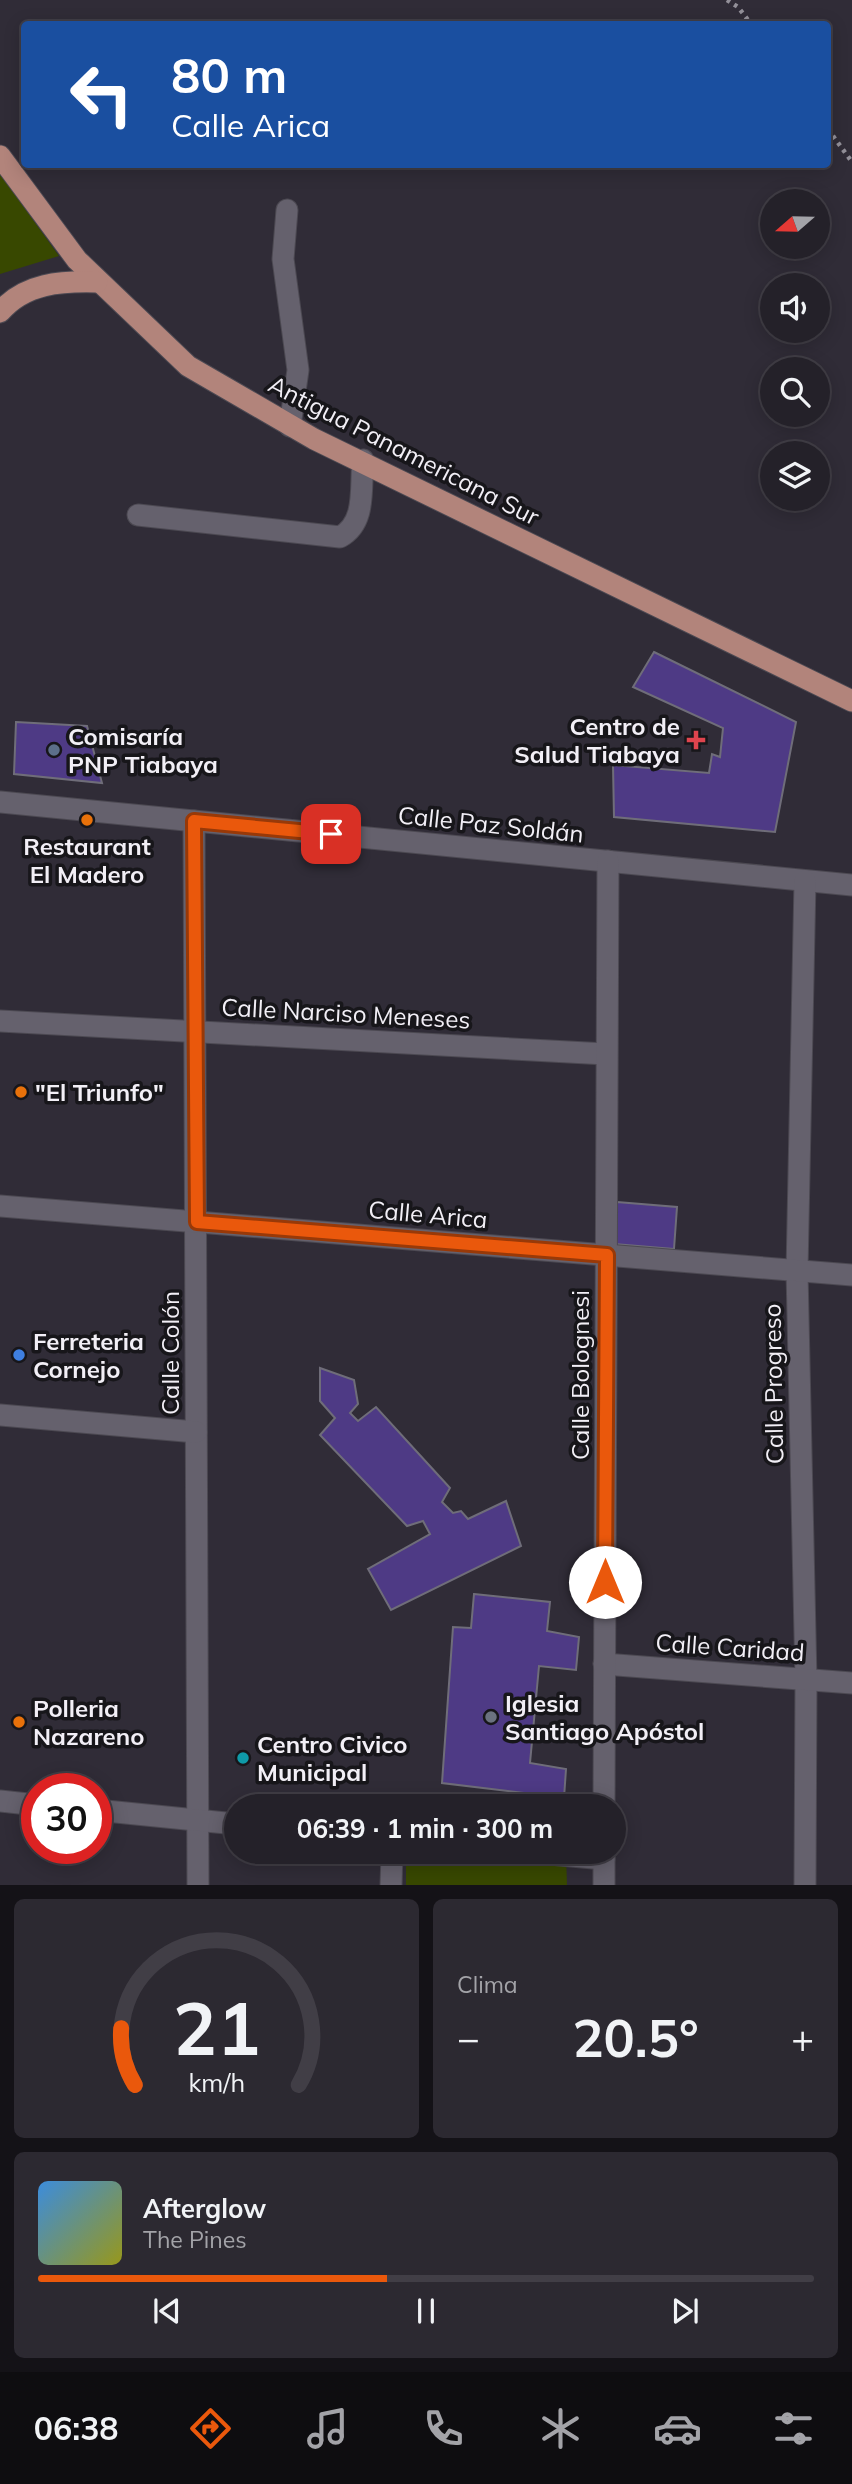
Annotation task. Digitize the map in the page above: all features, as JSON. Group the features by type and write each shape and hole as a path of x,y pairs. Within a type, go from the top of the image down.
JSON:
{"main road":[{"name":"Antigua Panamericana Sur","path":"0,156 77,260 188,366 290,426 852,701"},
{"path":"0,312 10,301 28,290 70,281 97,282"}],"street":[{"path":"287,210 283,259 298,370 290,426"},
{"path":"138,515 340,537 353,530 359,518 363,460"},
{"name":"Calle Paz Soldán","path":"0,802 852,885"},
{"name":"Calle Colón","path":"194,821 198,1885"},
{"name":"Calle Bolognesi","path":"604,1794 607,861"},
{"name":"Calle Progreso","path":"804,881 797,1271 806,1680 805,1885"},
{"name":"Calle Narciso Meneses","path":"0,1021 606,1054"},
{"name":"Calle Arica","path":"0,1206 852,1275"},
{"path":"0,1415 196,1432"},
{"name":"Calle Caridad","path":"604,1664 852,1684"},
{"path":"0,1801 21,1803"},
{"path":"112,1812 224,1823"},
{"path":"391,1885 392,1864"},
{"path":"604,1864 604,1885"}],"path":[{"path":"727,0 749,21"},
{"path":"831,133 852,162"}],"green space":[{"path":"0,174 59,256 0,274"},
{"path":"406,1864 566,1864 567,1885 406,1885"}],"building":[{"path":"654,652 796,722 775,832 614,817 613,765 709,773 712,754 720,757 723,728 633,687"},
{"name":"Comisaría PNP Tiabaya","path":"16,722 87,726 102,783 14,774"},
{"path":"617,1202 677,1207 674,1249 614,1244"},
{"path":"320,1368 354,1380 358,1404 350,1413 358,1421 376,1407 450,1488 442,1502 453,1513 461,1511 468,1519 506,1501 521,1546 391,1610 368,1569 430,1534 423,1521 407,1526 320,1435 335,1418 320,1401"},
{"name":"Iglesia Santiago Apóstol","path":"474,1594 550,1602 547,1631 579,1637 576,1670 539,1666 530,1763 566,1769 564,1794 531,1794 442,1783 453,1627 471,1628"}],"place":[{"name":"Centro de Salud Tiabaya","path":"696,740"},
{"name":"Comisaría PNP Tiabaya","path":"54,750"},
{"name":"Restaurant El Madero","path":"87,820"},
{"name":"\"El Triunfo\"","path":"21,1092"},
{"name":"Ferreteria Cornejo","path":"19,1355"},
{"name":"Iglesia Santiago Apóstol","path":"491,1717"},
{"name":"Polleria Nazareno","path":"19,1722"},
{"name":"Centro Civico Municipal","path":"243,1758"}],"route":[{"path":"331,834 194,821 193,1031 197,1222 607,1255 605,1582"}]}
